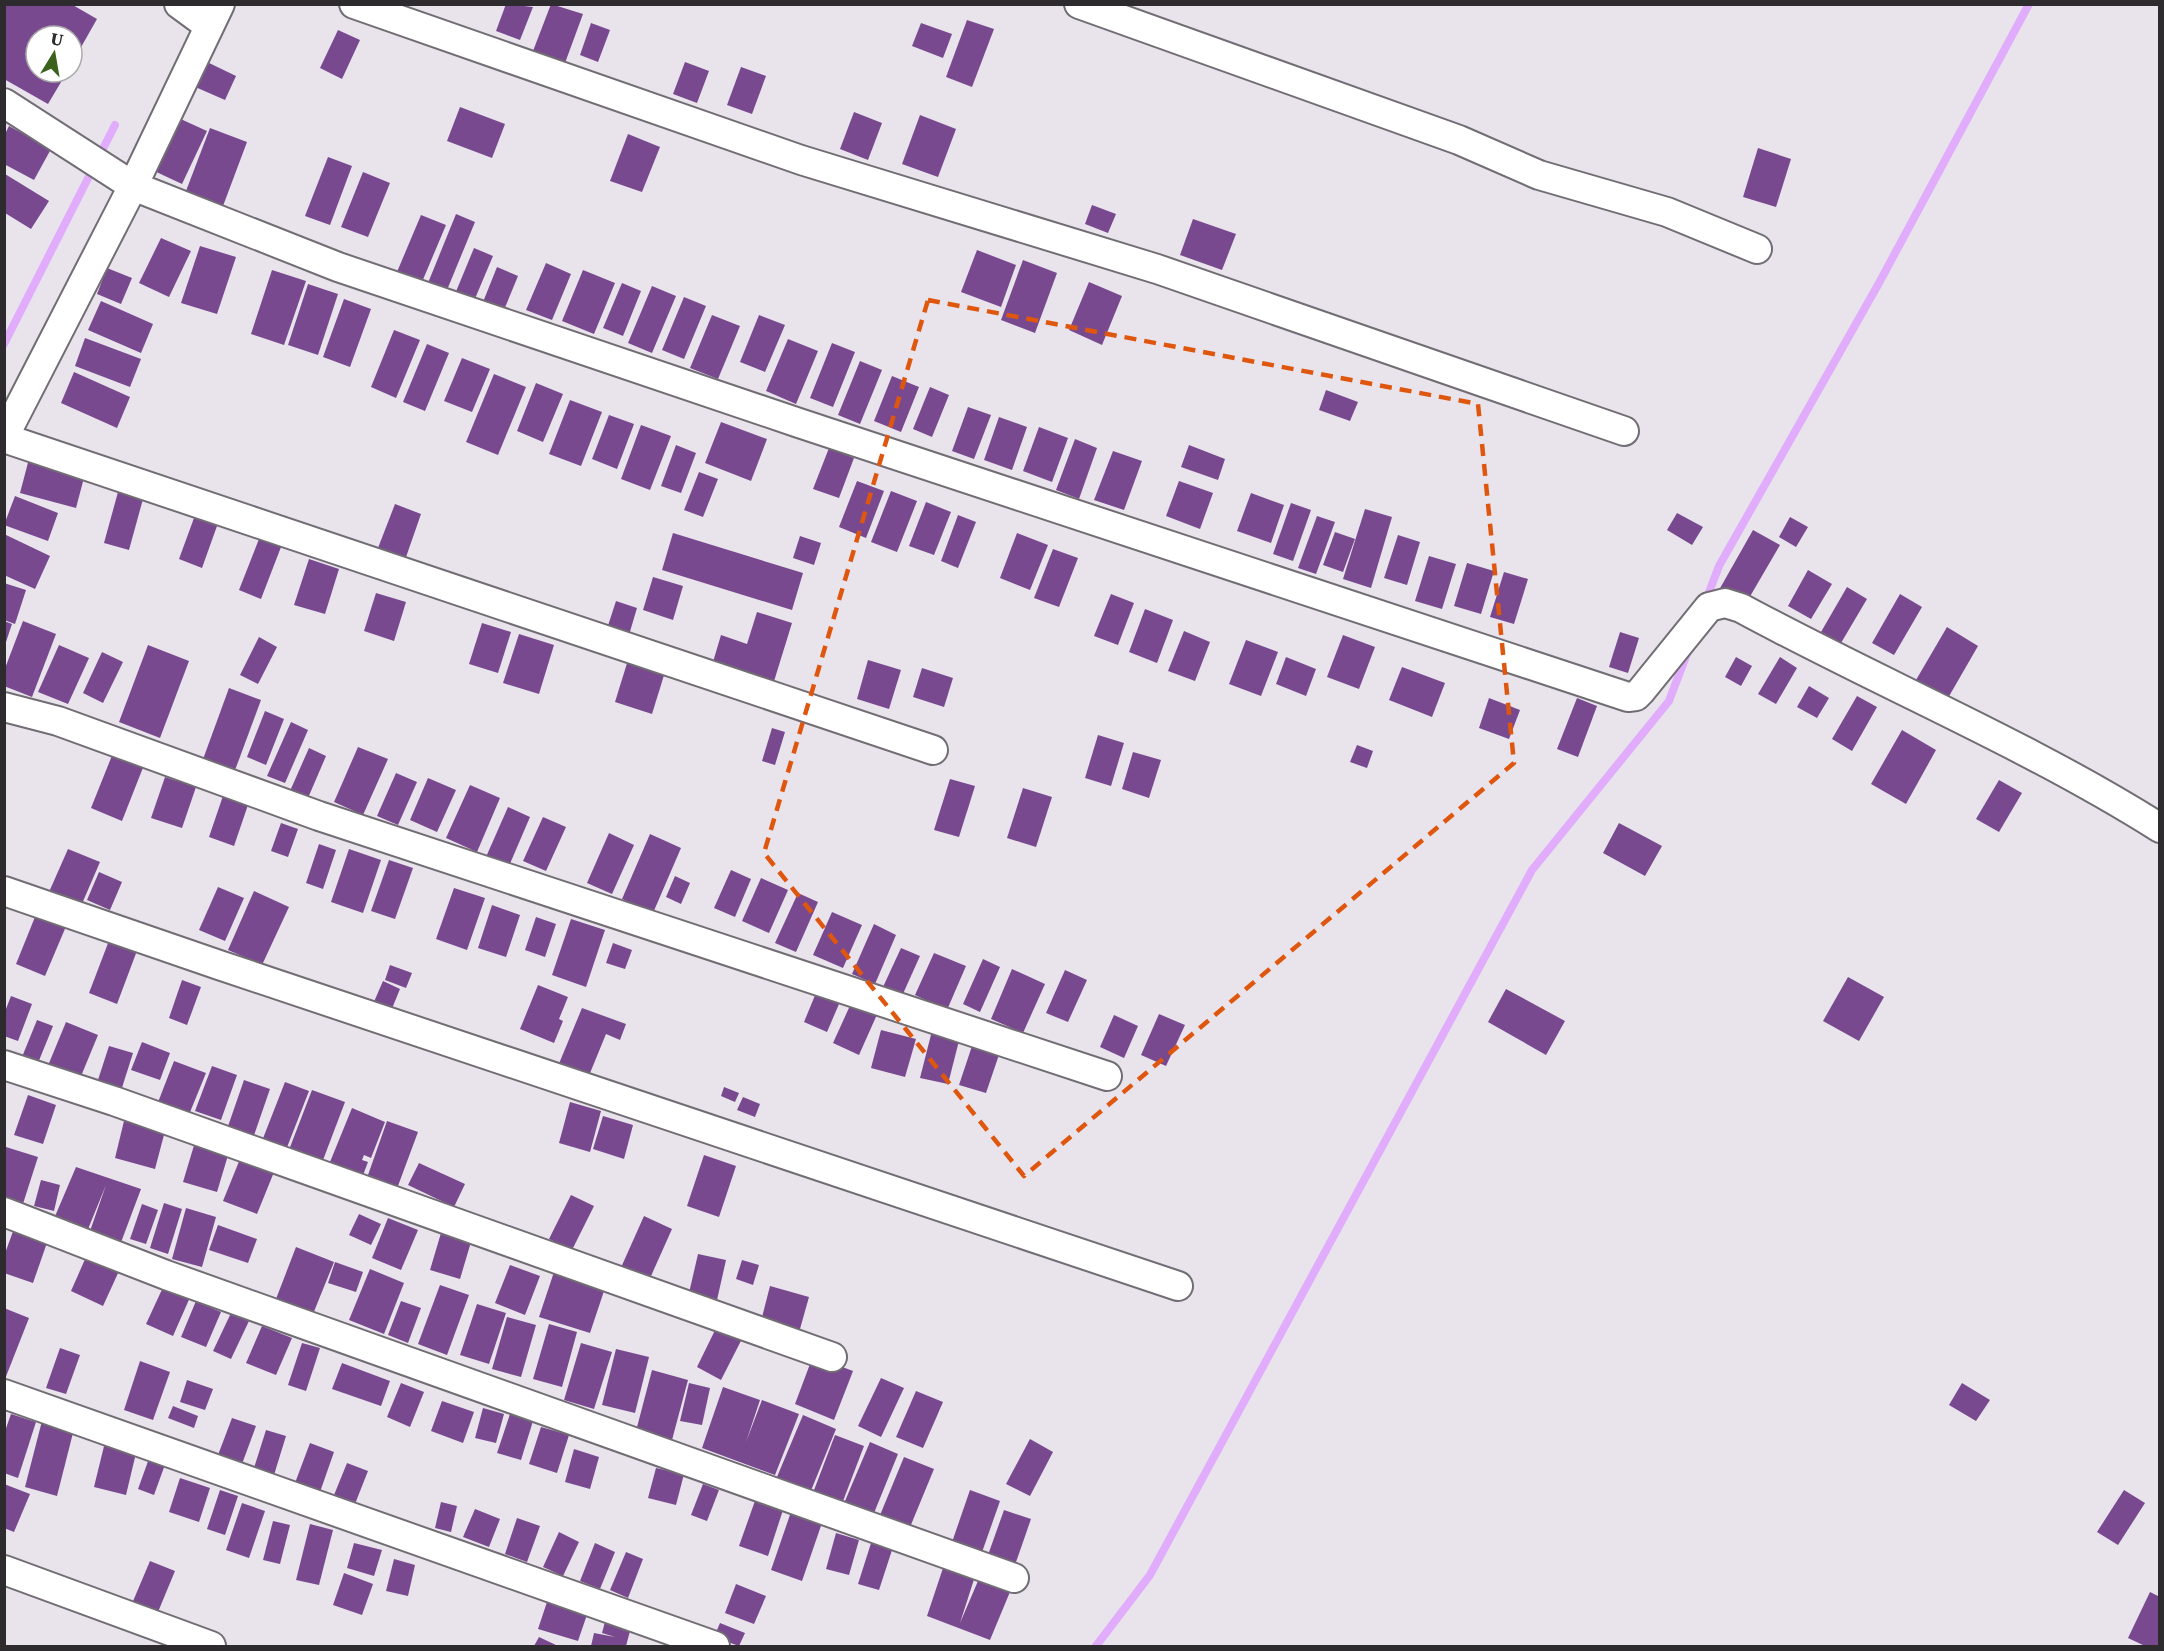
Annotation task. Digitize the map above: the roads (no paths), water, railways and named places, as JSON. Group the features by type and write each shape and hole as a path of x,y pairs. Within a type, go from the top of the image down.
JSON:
{"street":[{"path":"179,4 215,15 111,172 4,438 933,750"},
{"path":"354,4 801,160 1157,269 1624,431"},
{"path":"1079,4 1459,140 1539,175 1667,212 1757,249"},
{"path":"4,103 111,172 338,267 810,427 1628,697 1636,696 1641,691 1709,607 1725,603 1741,608 2117,801 2160,828"},
{"path":"4,707 78,728 319,816 1107,1076"},
{"path":"4,891 241,973 1178,1286"},
{"path":"4,1065 114,1101 832,1357"},
{"path":"4,1212 177,1279 1014,1578"},
{"path":"4,1394 715,1647"},
{"path":"4,1570 210,1647"}],"waterway":[{"path":"1706,600 1719,566 1879,283 2029,4"},
{"path":"4,344 115,125"},
{"path":"1096,1646 1150,1575 1532,870 1669,701 1688,651"}]}
